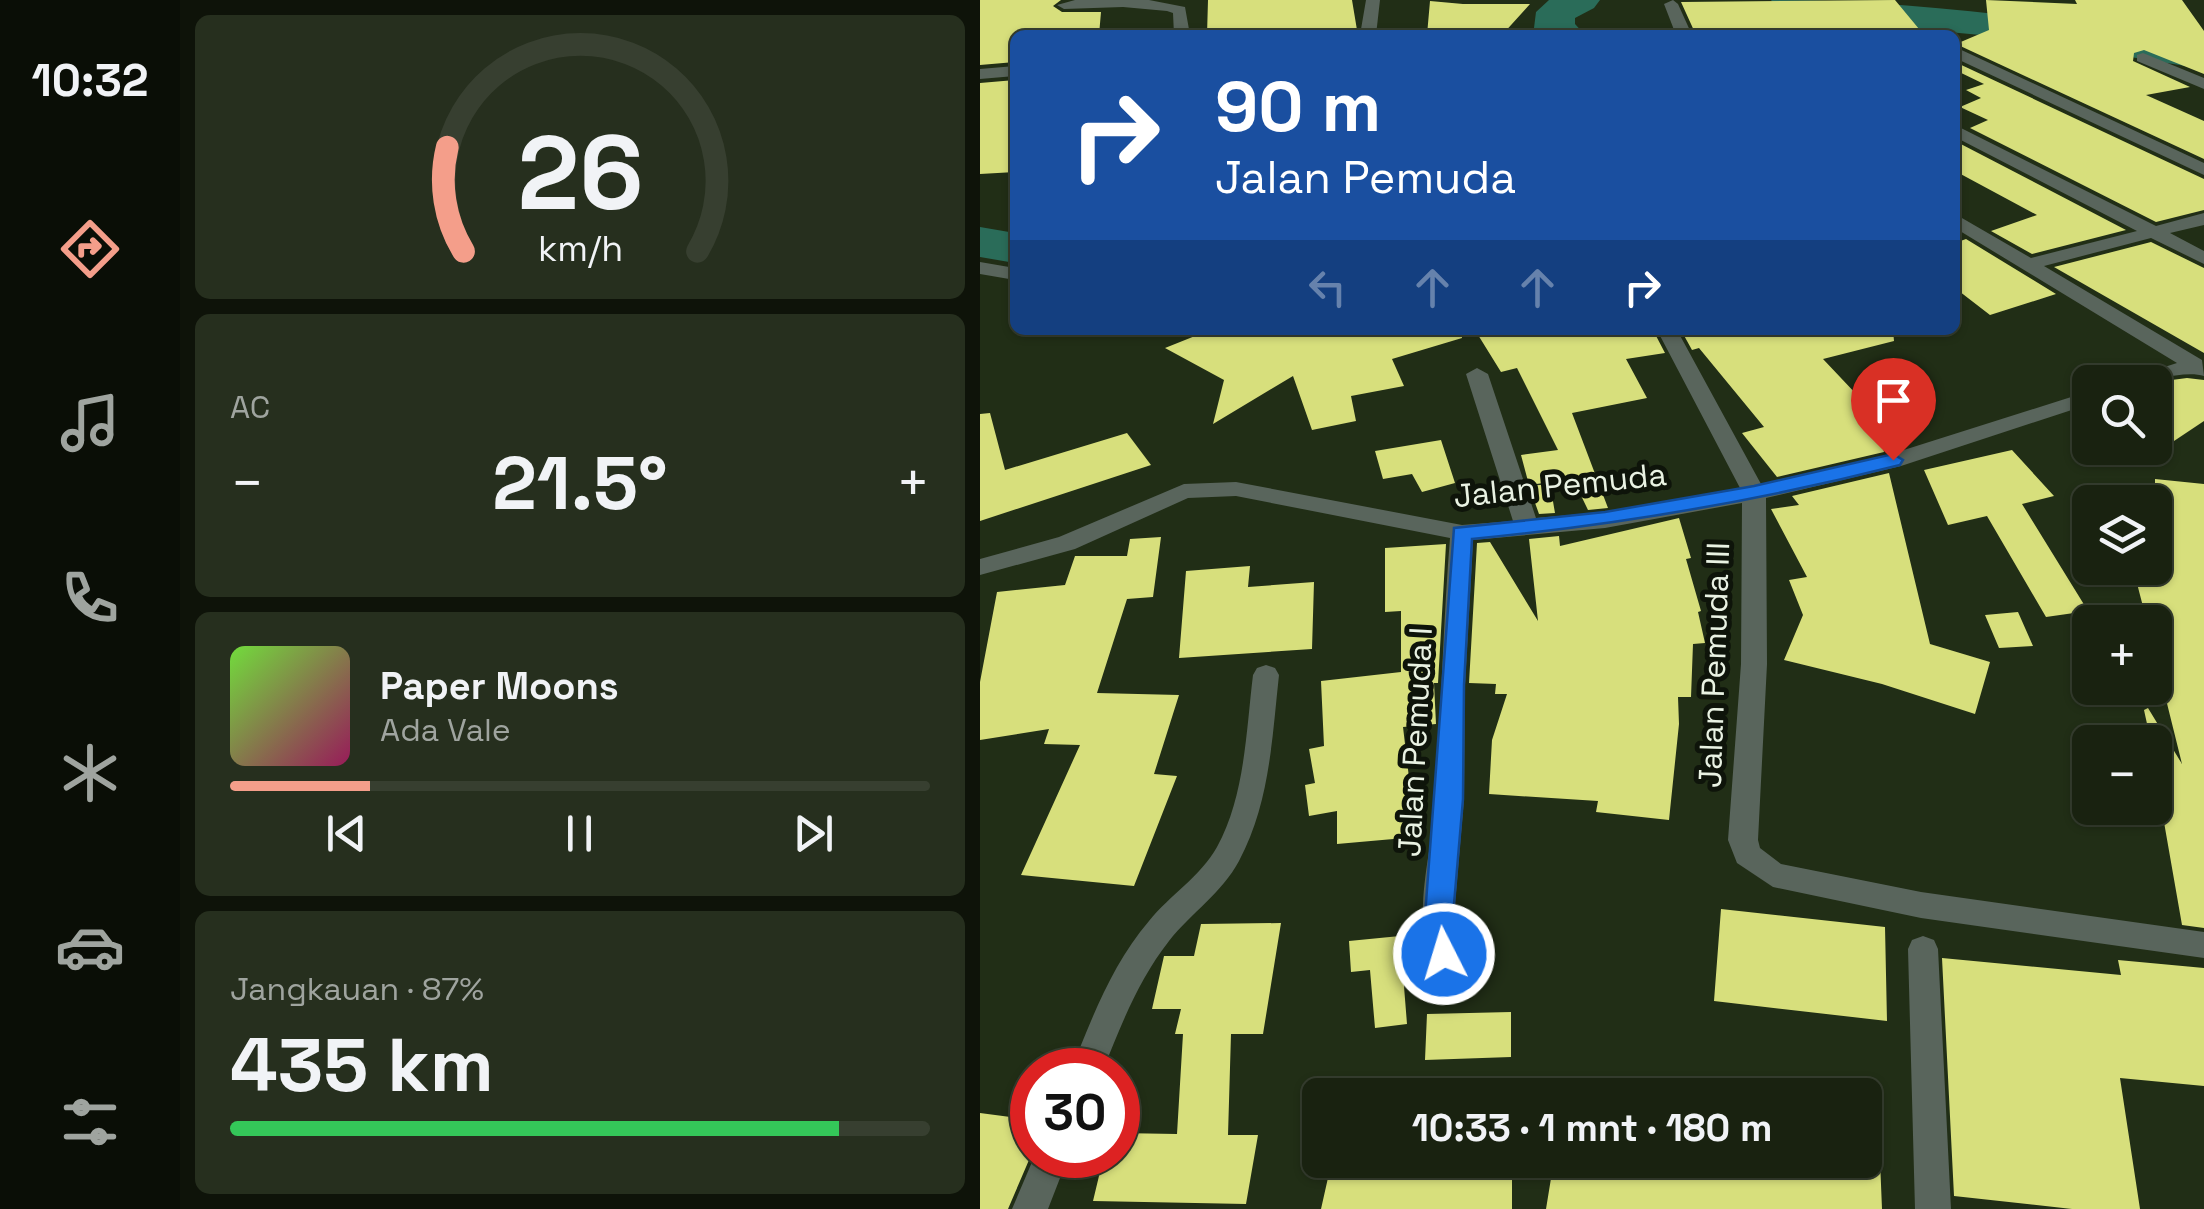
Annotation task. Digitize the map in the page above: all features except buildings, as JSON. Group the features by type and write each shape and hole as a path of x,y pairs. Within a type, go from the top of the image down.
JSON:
{"street":[{"path":"1369,30 1373,0"},
{"path":"1064,5 1167,4 1180,10 1182,30"},
{"path":"1672,4 1682,30"},
{"path":"1960,54 2204,170"},
{"path":"2143,58 2204,84"},
{"path":"980,62 1010,60"},
{"path":"980,74 1010,71"},
{"path":"1960,133 2204,258"},
{"path":"2032,263 2204,219"},
{"path":"1960,228 2032,263 2199,367"},
{"path":"980,268 1010,273"},
{"path":"1670,335 1754,492"},
{"path":"2172,374 2199,367"},
{"path":"1477,374 1527,527"},
{"name":"Jalan Pemuda","path":"980,566 1066,543 1184,491 1203,487 1236,488 1462,533 1605,520 1893,460 2072,404"},
{"name":"Jalan Pemuda III","path":"1754,492 1754,664 1743,840 1747,855 1772,875 1921,905 2204,945"},
{"name":"Jalan Pemuda I","path":"1444,954 1439,916 1450,799 1452,685 1462,533"},
{"path":"1095,1048 1121,987 1139,959 1162,926 1227,858 1250,807 1266,674"},
{"path":"1923,949 1932,1209"},
{"path":"1030,1209 1043,1178"}],"waterway":[{"path":"1557,30 1556,12 1580,0"},
{"path":"1791,0 1862,12 2013,26 2204,56"},
{"path":"980,242 1010,247"}],"route":[{"path":"1444,954 1439,916 1450,799 1452,685 1462,533 1605,520 1893,460"}]}
